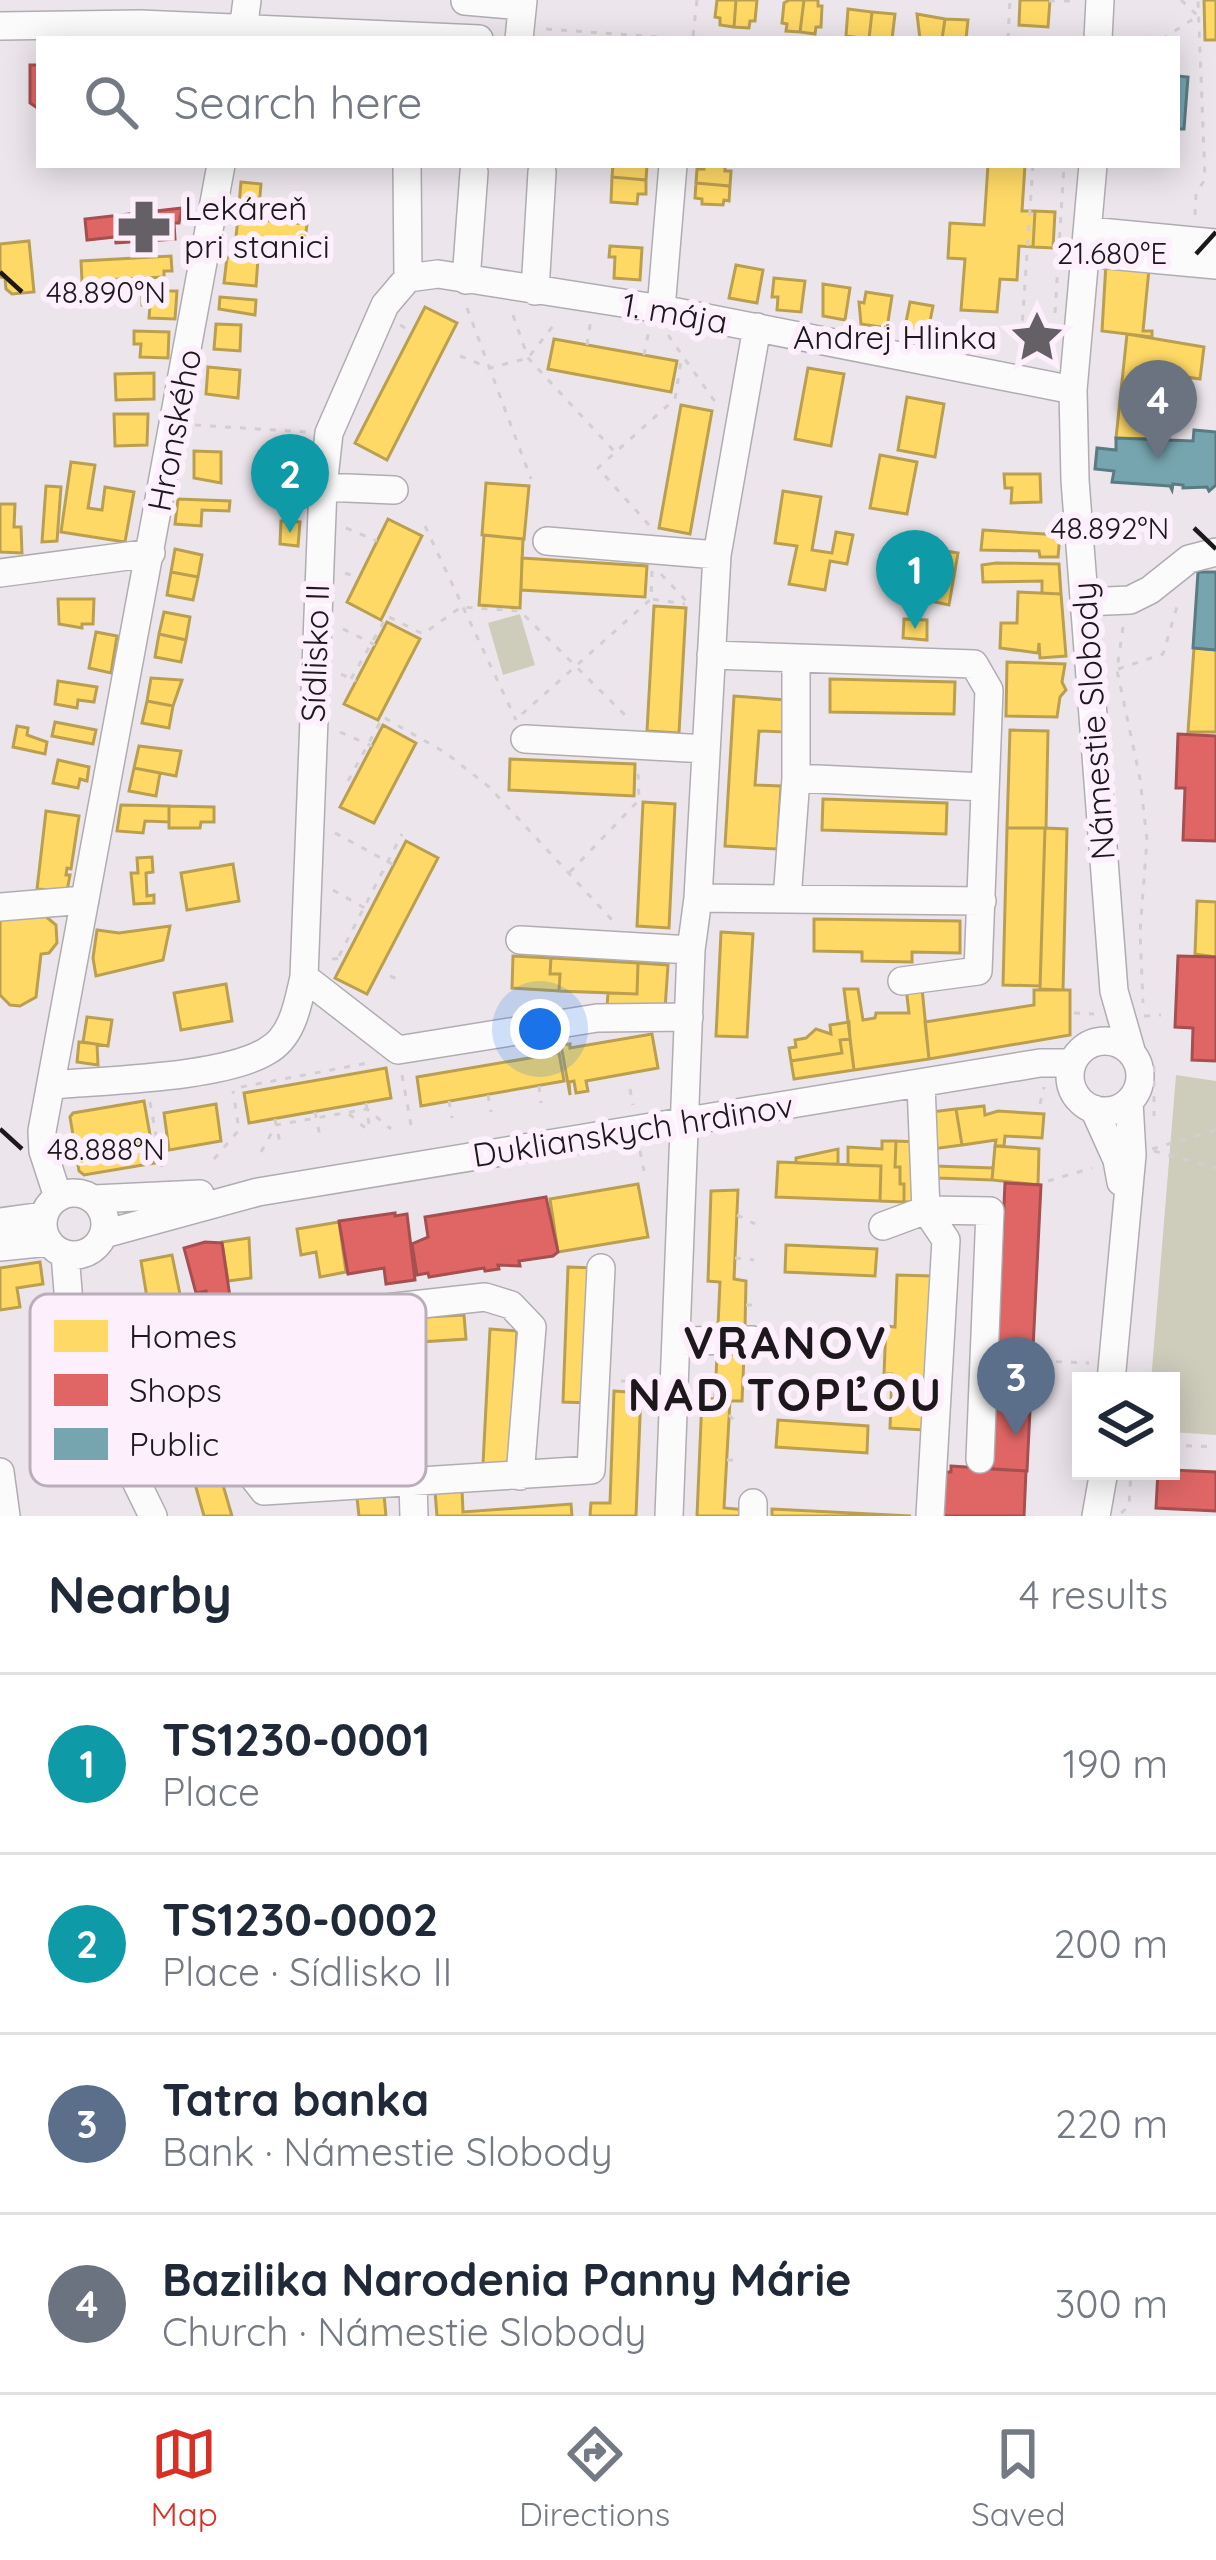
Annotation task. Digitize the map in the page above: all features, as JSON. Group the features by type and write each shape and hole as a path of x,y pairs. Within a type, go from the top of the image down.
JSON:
{"street":[{"path":"243,34 247,0"},
{"path":"1098,36 1100,0"},
{"path":"481,1 523,18"},
{"path":"0,26 129,13 243,34 408,36 407,6"},
{"name":"Hronského","path":"65,1294 42,1131 220,168"},
{"path":"407,168 408,278"},
{"path":"657,318 673,168"},
{"name":"Námestie Slobody","path":"1093,168 1073,390 1108,1003 1132,1054"},
{"path":"466,294 474,172"},
{"path":"535,291 542,172"},
{"path":"1088,242 1205,242"},
{"path":"1088,242 1216,265"},
{"name":"1. mája","path":"408,278 438,274 466,294 535,291 657,318 757,327 716,555 698,898 691,950 669,1516"},
{"name":"Sídlisko II","path":"304,977 322,487 329,433 386,305 408,278"},
{"path":"757,327 1073,390"},
{"path":"322,487 394,490"},
{"path":"548,541 716,555"},
{"path":"1084,602 1130,600 1189,559 1216,552"},
{"name":"Hronského","path":"0,573 151,554"},
{"path":"711,655 974,664 988,690 978,971 902,981"},
{"path":"787,899 796,778 796,658"},
{"path":"525,739 706,748"},
{"path":"796,778 984,787"},
{"path":"698,898 982,901"},
{"path":"0,907 86,900"},
{"path":"520,940 691,950"},
{"path":"52,1084 161,1076 230,1064 270,1051 293,1022 304,977 399,1054 597,1018 689,1017"},
{"path":"1108,1003 1070,1075 1117,1160 1125,1204"},
{"path":"1082,1053 1114,1042 1132,1054 1140,1073 1129,1102 1132,1155 1107,1372"},
{"name":"Duklianskych hrdinov","path":"104,1234 258,1192 1009,1070 1082,1053"},
{"path":"1009,1070 1052,1080 1085,1103 1113,1110 1129,1102"},
{"path":"921,1084 926,1210 946,1240 930,1516"},
{"path":"0,1246 54,1227 76,1192 94,1199 104,1215 104,1234 93,1250 74,1256 54,1227"},
{"name":"Duklianskych hrdinov","path":"94,1199 258,1192"},
{"path":"883,1226 926,1210 990,1211 980,1459"},
{"path":"0,1222 54,1227"},
{"path":"426,1481 591,1470 602,1268"},
{"path":"426,1304 485,1297 511,1305 532,1327 520,1476"},
{"path":"679,1341 752,1340"},
{"path":"0,1472 6,1516"},
{"path":"1096,1516 1104,1480"},
{"path":"1107,1480 1111,1516"},
{"name":"Hronského","path":"138,1486 153,1516"},
{"path":"260,1486 264,1491 347,1486"},
{"path":"413,1486 414,1516"}],"path":[{"path":"690,36 697,0"},
{"path":"1008,36 1010,0"},
{"path":"1181,0 1198,16"},
{"path":"1198,0 1205,179 1196,194 1205,242"},
{"path":"1049,1 1072,1"},
{"path":"1167,36 1198,16"},
{"path":"523,18 681,36"},
{"path":"1033,168 1021,343 1051,345 1053,358"},
{"path":"1054,324 1064,168"},
{"path":"466,294 532,478"},
{"path":"586,345 592,312"},
{"path":"513,315 528,358 616,452"},
{"path":"644,355 657,318"},
{"path":"657,318 728,421"},
{"path":"460,356 490,368 528,358 556,322"},
{"path":"664,551 664,541 598,468 675,399 682,355"},
{"path":"176,424 329,433"},
{"path":"425,526 516,719 651,599 652,563 701,616"},
{"path":"344,527 377,542"},
{"path":"343,573 359,578"},
{"path":"651,599 690,604"},
{"path":"1117,670 1163,654 1179,599"},
{"path":"340,673 354,680 387,616 423,634 461,607 520,610 648,738 643,746 639,800 568,873"},
{"path":"341,628 373,644"},
{"path":"336,776 350,782 383,717 446,753 489,787 629,938 630,946"},
{"path":"338,731 370,746"},
{"path":"334,833 391,864"},
{"path":"332,959 342,957 402,834"},
{"path":"333,890 367,909"},
{"path":"390,976 398,979"},
{"path":"1074,1013 1108,1003"},
{"path":"214,1159 238,1130 232,1089 399,1054 411,1126"},
{"path":"1040,1104 1044,1085"},
{"path":"538,1086 541,1103"},
{"path":"630,1089 633,1108"},
{"path":"488,1095 491,1112"},
{"path":"149,1097 162,1168"},
{"path":"449,1101 452,1118"},
{"path":"347,1112 370,1133 366,1106"},
{"path":"276,1122 366,1106"},
{"path":"366,1106 392,1129"},
{"path":"315,1115 321,1141"},
{"path":"276,1122 281,1148"},
{"path":"261,1151 276,1122"},
{"path":"1139,1153 1216,1130"},
{"path":"639,1144 644,1171"},
{"path":"1150,1150 1216,1168"},
{"path":"1048,1181 1091,1168"},
{"path":"737,1215 755,1224"},
{"path":"735,1258 754,1260"},
{"path":"746,1305 753,1305"},
{"path":"1041,1360 1107,1372"},
{"path":"743,1378 751,1377"},
{"path":"596,1381 660,1381"},
{"path":"729,1415 735,1421"},
{"path":"1180,1446 1216,1448"}],"shaded area":[{"path":"520,614 535,665 503,675 488,623"},
{"path":"1176,1075 1216,1081 1216,1435 1180,1433 1180,1372 1152,1372"}],"building: Homes":[{"path":"717,0 736,0 734,27 720,25 720,18 715,17"},
{"path":"736,0 757,0 755,21 750,21 749,28 734,27"},
{"path":"804,0 800,32 786,31 787,24 782,23 784,3"},
{"path":"804,0 818,0 822,6 821,27 816,27 815,34 800,32"},
{"path":"1020,0 1050,0 1048,27 1019,25"},
{"path":"1204,0 1216,0 1216,40 1205,40"},
{"path":"848,9 872,12 869,36 846,36"},
{"path":"872,12 895,14 892,36 869,36"},
{"path":"917,14 945,19 942,36 920,36"},
{"path":"945,19 968,20 966,36 942,36"},
{"path":"613,168 647,168 646,180 612,177"},
{"path":"988,168 1025,168 1022,211 1035,211 1033,247 1019,246 1017,280 1000,279 997,312 961,310 965,259 948,258 950,223 984,225"},
{"path":"697,169 731,171 730,186 696,183"},
{"path":"612,177 646,180 646,194 638,194 637,204 611,202"},
{"path":"241,182 261,184 258,218 238,216"},
{"path":"696,183 730,186 729,201 702,204 702,199 695,198"},
{"path":"1035,211 1055,212 1053,248 1033,247"},
{"path":"238,218 307,224 305,240 268,238 267,249 235,246"},
{"path":"29,241 34,292 12,294 0,277 0,244"},
{"path":"610,246 642,248 640,280 614,278"},
{"path":"171,256 172,271 164,271 164,277 82,281 81,261"},
{"path":"227,257 258,259 256,286 224,283"},
{"path":"1106,263 1149,269 1143,331 1152,331 1152,337 1102,331"},
{"path":"736,265 763,270 757,303 729,298"},
{"path":"774,278 805,281 801,312 777,310 778,297 772,297"},
{"path":"823,284 850,288 845,320 823,316"},
{"path":"142,291 177,291 175,319 149,318 150,306 142,305"},
{"path":"866,292 892,296 887,328 861,324 859,302 864,303"},
{"path":"220,297 256,300 255,315 219,309"},
{"path":"910,302 933,306 927,337 904,332"},
{"path":"425,307 457,323 387,460 355,443"},
{"path":"216,324 241,325 240,351 214,349"},
{"path":"134,331 169,332 168,358 140,357 141,344 134,344"},
{"path":"1127,334 1204,347 1200,379 1159,373 1155,401 1161,402 1159,414 1153,414 1150,439 1116,438"},
{"path":"554,339 677,361 671,392 548,369"},
{"path":"208,367 240,370 238,398 206,394"},
{"path":"808,368 844,374 831,446 795,439"},
{"path":"154,373 154,399 116,400 115,374"},
{"path":"907,397 944,404 935,457 898,450"},
{"path":"681,405 712,411 690,534 659,528"},
{"path":"114,414 148,414 147,445 115,446"},
{"path":"194,451 221,452 221,483 194,478"},
{"path":"880,455 917,462 907,514 870,508"},
{"path":"71,462 95,465 88,508 102,510 105,487 134,492 125,542 61,532"},
{"path":"1004,474 1040,474 1041,502 1011,503 1012,488 1005,488"},
{"path":"486,483 529,486 524,539 482,535"},
{"path":"46,486 61,487 57,541 42,542"},
{"path":"783,491 821,497 812,550 832,553 836,532 853,535 847,564 830,561 825,590 789,584 797,546 775,543"},
{"path":"178,499 230,501 229,511 202,510 201,526 175,524"},
{"path":"0,504 15,504 14,527 21,527 22,553 0,552"},
{"path":"388,519 422,536 381,620 347,602"},
{"path":"281,521 300,522 298,546 280,544"},
{"path":"983,530 1060,535 1058,557 1040,557 1039,551 981,550"},
{"path":"484,535 523,539 520,608 479,605"},
{"path":"911,545 958,553 949,605 907,596"},
{"path":"175,549 202,555 198,577 171,572"},
{"path":"522,558 647,566 645,597 521,590"},
{"path":"1059,564 1061,594 1042,593 1042,581 983,582 982,565"},
{"path":"171,572 198,577 193,600 167,595"},
{"path":"1018,592 1061,594 1066,656 1040,658 1039,643 1038,653 1000,648 1001,623 1017,623"},
{"path":"58,599 94,599 93,624 82,624 82,628 59,624"},
{"path":"654,606 686,608 679,733 647,731"},
{"path":"164,612 190,617 186,640 159,634"},
{"path":"904,619 927,620 927,640 903,638"},
{"path":"387,622 420,639 378,720 344,704"},
{"path":"96,632 117,636 111,673 89,668"},
{"path":"159,634 186,640 181,662 155,657"},
{"path":"1194,648 1216,650 1216,732 1188,732"},
{"path":"1007,662 1065,664 1062,682 1066,690 1057,717 1006,716"},
{"path":"151,678 182,680 173,706 147,701"},
{"path":"830,679 955,682 954,714 830,712"},
{"path":"58,681 97,687 94,702 78,700 77,708 55,704"},
{"path":"734,696 786,700 784,732 759,731 755,785 781,786 777,849 725,846"},
{"path":"147,701 173,706 169,728 142,723"},
{"path":"55,722 96,730 93,744 52,736"},
{"path":"383,725 416,743 374,823 340,807"},
{"path":"17,726 47,742 45,754 13,747"},
{"path":"1010,730 1048,731 1046,828 1007,828"},
{"path":"139,746 181,751 176,776 134,768"},
{"path":"510,759 635,764 634,796 509,790"},
{"path":"58,760 89,767 87,781 80,779 78,788 53,783"},
{"path":"134,768 160,773 156,796 129,791"},
{"path":"823,799 947,803 946,834 822,830"},
{"path":"643,802 675,804 669,928 637,926"},
{"path":"121,805 169,806 169,822 145,821 143,833 117,831"},
{"path":"169,806 214,807 214,822 201,822 200,828 169,828"},
{"path":"46,811 79,816 71,869 67,868 67,891 37,889"},
{"path":"1007,828 1045,828 1040,986 1003,985"},
{"path":"1045,828 1067,829 1063,990 1040,989"},
{"path":"406,841 438,858 367,994 335,978"},
{"path":"152,857 153,872 146,873 147,896 154,895 154,903 134,904 131,873 138,873 137,858"},
{"path":"233,864 239,901 187,910 181,873"},
{"path":"1197,901 1216,902 1216,957 1195,954"},
{"path":"44,915 56,925 57,943 49,953 41,954 36,997 20,1006 10,1005 0,995 0,918"},
{"path":"814,919 960,921 960,953 912,952 912,962 862,961 862,952 814,951"},
{"path":"170,926 163,960 96,976 97,930 119,933"},
{"path":"721,932 753,934 747,1037 716,1036"},
{"path":"513,956 551,958 550,974 560,974 559,991 512,988"},
{"path":"551,958 638,963 637,994 559,991 560,974 550,974"},
{"path":"638,963 668,965 665,1009 607,1006 608,993 637,994"},
{"path":"226,984 232,1021 181,1030 174,993"},
{"path":"906,988 922,988 929,1059 854,1070 844,989 858,989 863,1020 875,1018 876,1013 909,1013"},
{"path":"1034,990 1070,990 1070,1035 929,1059 925,1022 1034,1005"},
{"path":"87,1017 112,1020 108,1046 83,1042"},
{"path":"849,1022 850,1039 840,1040 842,1053 791,1061 789,1048 796,1047 795,1040 816,1029 831,1034 830,1025"},
{"path":"652,1034 658,1068 586,1081 588,1091 576,1093 574,1081 569,1082 570,1095 561,1045 570,1044 570,1048"},
{"path":"850,1039 854,1070 794,1079 791,1061 842,1053 840,1040"},
{"path":"79,1042 97,1044 98,1065 77,1062"},
{"path":"559,1053 564,1081 421,1106 417,1077"},
{"path":"386,1068 391,1098 249,1123 244,1093"},
{"path":"144,1101 155,1163 84,1175 79,1171 73,1113"},
{"path":"216,1104 221,1141 169,1150 164,1113"},
{"path":"984,1106 985,1115 998,1111 1044,1114 1042,1138 1005,1136 1004,1146 995,1146 996,1140 962,1145 956,1109"},
{"path":"956,1109 962,1145 932,1149 931,1112"},
{"path":"882,1141 896,1141 895,1167 900,1167 904,1202 880,1201 881,1166 848,1165 848,1147 882,1149"},
{"path":"896,1141 917,1142 915,1202 904,1202 900,1167 895,1167"},
{"path":"995,1146 1039,1149 1038,1185 992,1180"},
{"path":"838,1149 838,1164 796,1163 796,1158"},
{"path":"778,1162 881,1166 880,1201 776,1197"},
{"path":"934,1166 993,1168 992,1180 938,1178"},
{"path":"638,1184 648,1237 558,1252 550,1199"},
{"path":"738,1190 734,1279 746,1281 745,1327 718,1326 720,1282 708,1281 711,1191"},
{"path":"339,1222 346,1272 320,1277 316,1252 301,1255 297,1229"},
{"path":"249,1238 251,1278 228,1281 222,1242"},
{"path":"786,1245 877,1249 875,1276 785,1272"},
{"path":"172,1255 180,1294 146,1294 141,1261"},
{"path":"40,1262 43,1284 17,1288 20,1307 0,1310 0,1268"},
{"path":"568,1267 595,1268 590,1403 563,1402"},
{"path":"897,1275 931,1276 924,1430 890,1428 892,1374 884,1374 886,1326 895,1327"},
{"path":"464,1315 466,1339 426,1342 426,1317"},
{"path":"490,1329 517,1331 510,1466 483,1464"},
{"path":"717,1354 744,1355 742,1401 730,1401 724,1508 747,1510 747,1516 697,1516 702,1398 715,1399"},
{"path":"614,1391 641,1393 636,1516 590,1516 591,1503 610,1503"},
{"path":"778,1420 868,1426 867,1453 776,1447"},
{"path":"196,1486 223,1486 232,1516 204,1516"},
{"path":"462,1489 463,1512 571,1504 572,1516 437,1516 435,1491"},
{"path":"384,1495 386,1516 359,1516 357,1498"},
{"path":"772,1509 911,1516 772,1516"}],"building: Shops":[{"path":"30,65 36,65 36,107 30,103"},
{"path":"182,208 179,223 174,223 175,239 87,240 85,219"},
{"path":"1178,734 1216,736 1216,841 1183,840 1185,788 1176,788"},
{"path":"1178,956 1216,957 1216,1061 1192,1060 1193,1028 1175,1027"},
{"path":"1005,1183 1041,1185 1027,1471 992,1469"},
{"path":"546,1197 558,1252 553,1256 485,1271 417,1275 412,1244 428,1237 425,1217"},
{"path":"407,1214 415,1280 386,1284 384,1268 348,1274 339,1221"},
{"path":"222,1243 230,1294 196,1293 184,1248"},
{"path":"951,1466 1026,1471 1024,1516 942,1516 944,1472 951,1472"},
{"path":"1180,1470 1216,1472 1216,1511 1156,1508 1158,1480 1180,1480"}],"building: Public":[{"path":"1180,76 1188,77 1184,129 1180,129"},
{"path":"1194,430 1216,432 1216,485 1209,491 1207,487 1173,484 1172,490 1170,486 1112,482 1114,471 1095,469 1097,448 1116,450 1116,438 1193,441"},
{"path":"1198,572 1216,572 1216,650 1193,648"}],"place":[{"name":"Lekáreň pri stanici","path":"144,227"},
{"name":"Andrej Hlinka","path":"1037,337"},
{"name":"Bazilika Narodenia Panny Márie","path":"1158,459"},
{"name":"TS1230-0002","path":"290,533"},
{"name":"TS1230-0001","path":"915,629"},
{"name":"Tatra banka","path":"1016,1436"}],"district":[{"name":"VRANOV NAD TOPĽOU","path":"786,1369"}]}
